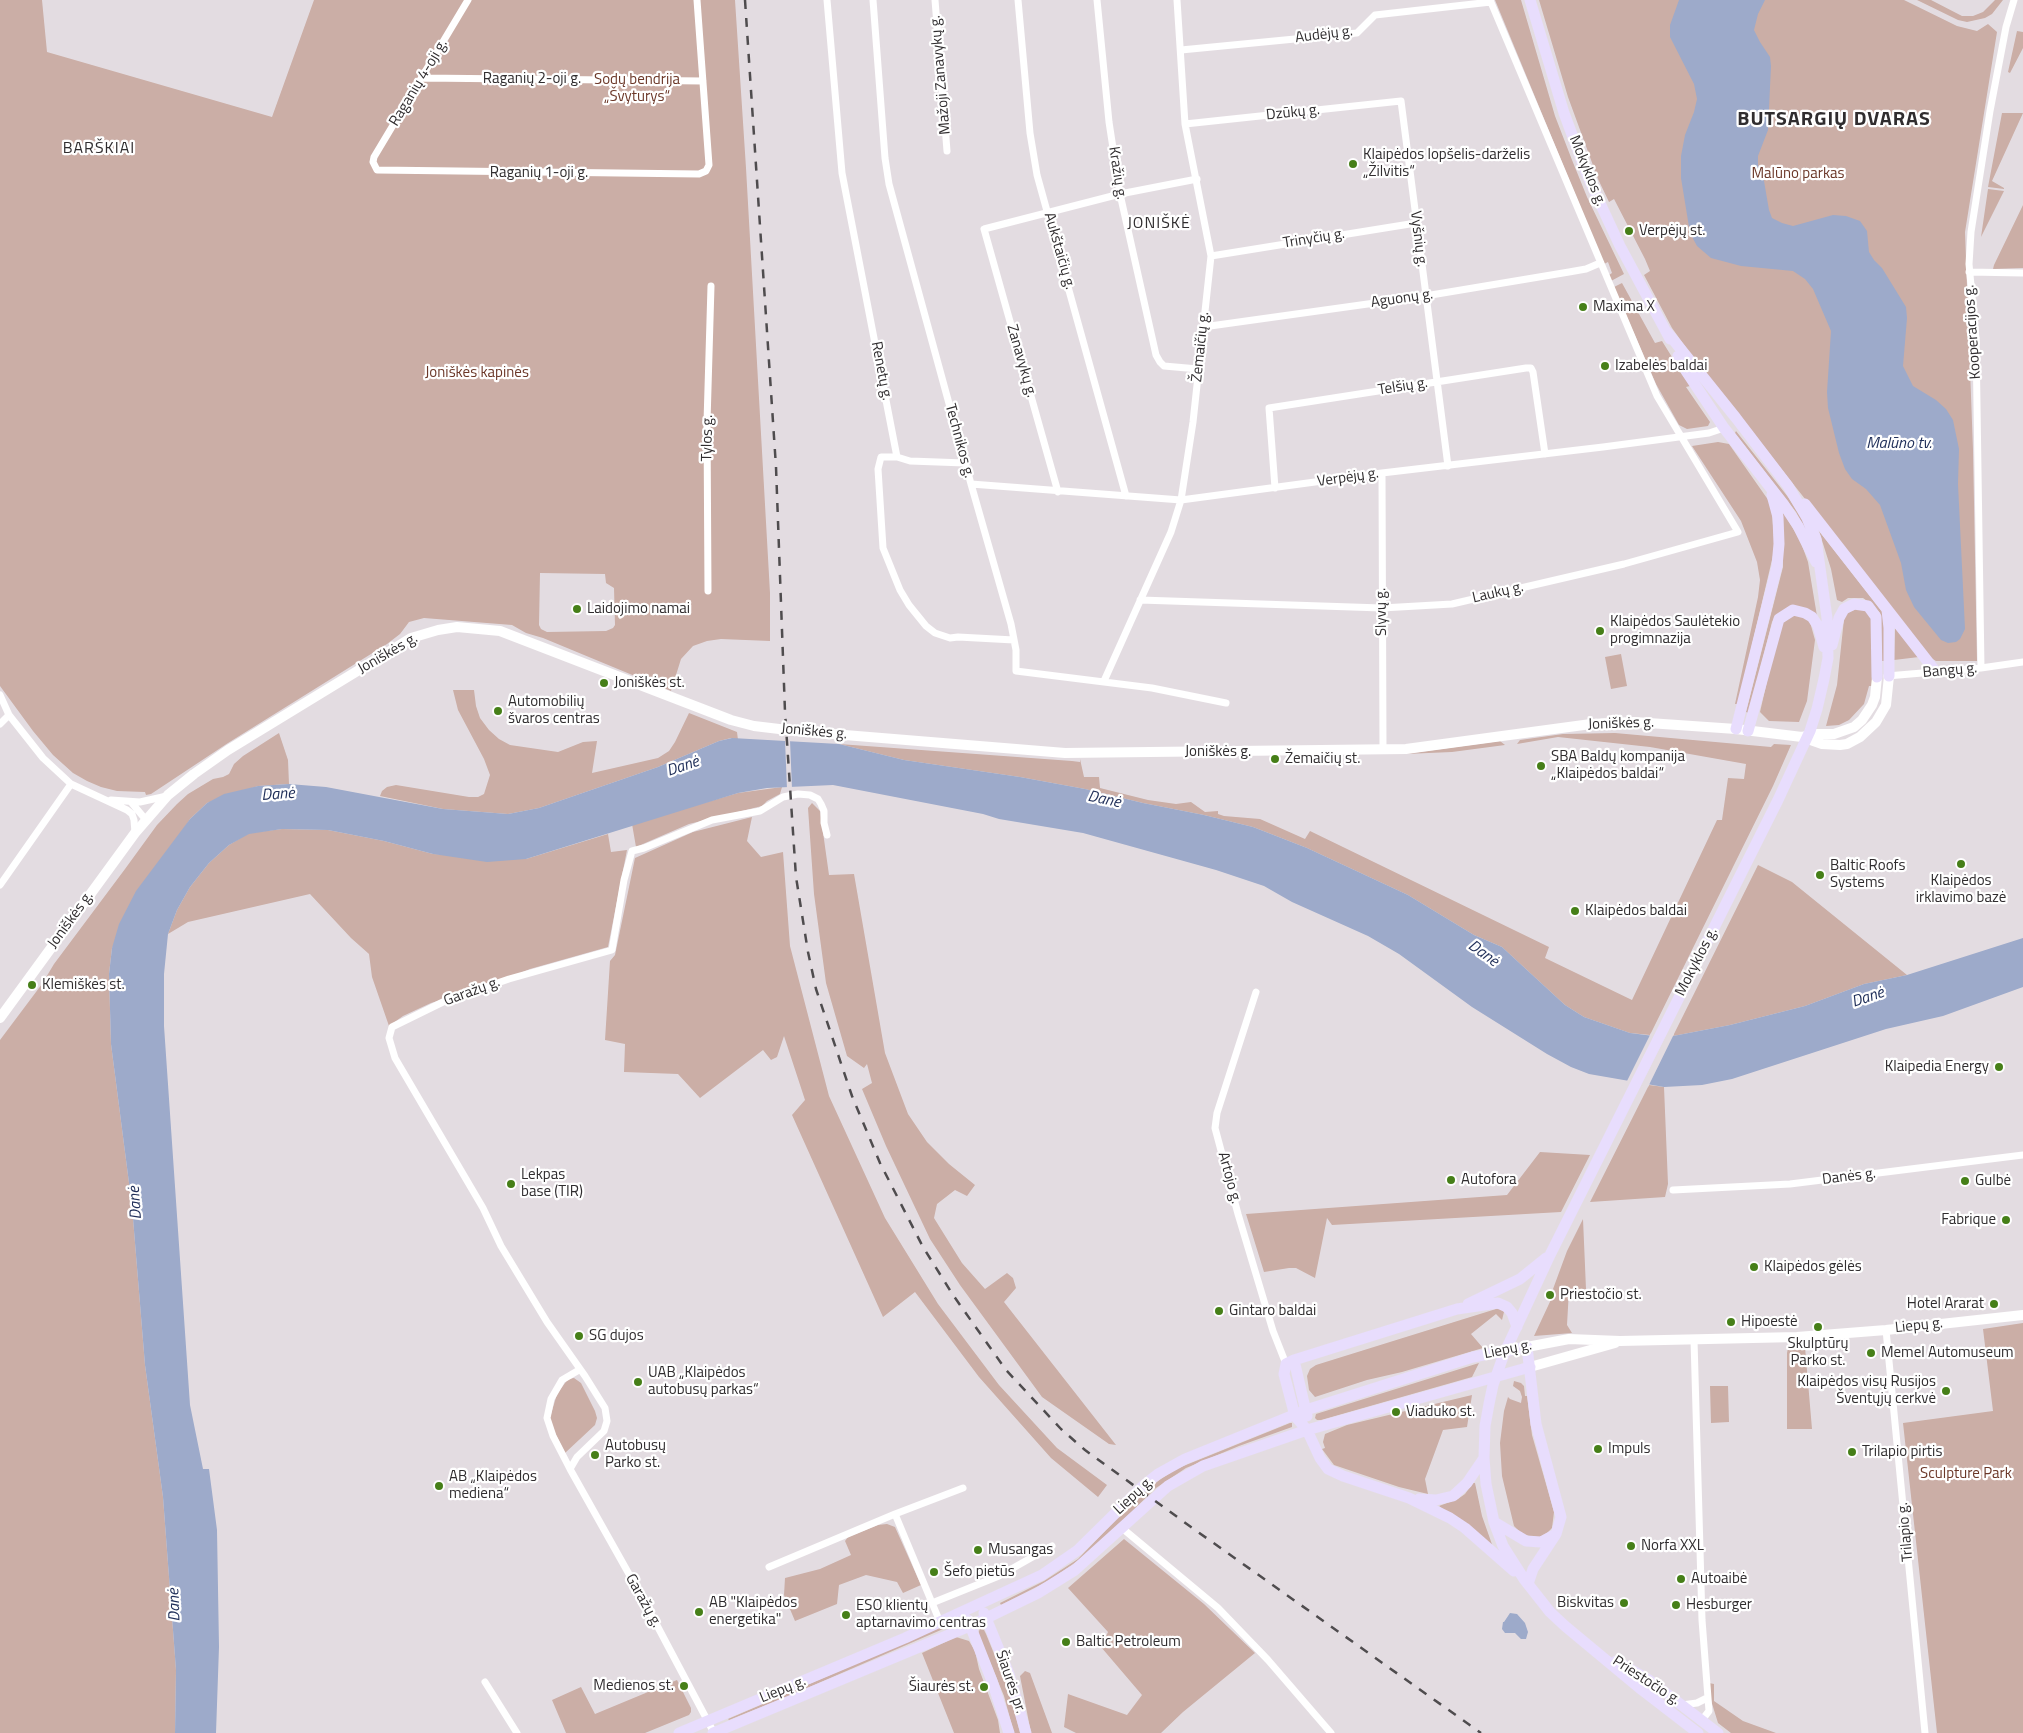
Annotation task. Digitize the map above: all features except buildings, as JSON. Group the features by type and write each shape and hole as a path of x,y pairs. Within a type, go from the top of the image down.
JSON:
{"main road":[{"name":"Mokyklos g.","path":"1530,0 1554,85 1587,175 1620,246 1686,371 1724,428 1798,526 1820,570"},
{"name":"Mokyklos g.","path":"1511,1340 1550,1255 1778,800 1810,731 1817,709 1828,658 1827,618 1816,539 1807,518 1788,486 1666,332"},
{"path":"1724,428 1736,418"},
{"path":"1736,730 1777,566 1780,544 1776,505 1766,482"},
{"path":"1788,486 1822,526 1936,672"},
{"path":"1828,658 1839,618 1844,609 1854,604 1868,606 1876,617 1877,677"},
{"path":"1748,731 1777,623 1783,615 1793,610 1812,617 1818,626 1828,658"},
{"path":"1888,610 1889,676"},
{"name":"Joniškės g.","path":"0,1018 135,833 168,796 194,774 228,750 411,638 438,630 457,627 500,631 517,636 731,720 768,728 1065,753 1383,750 1427,747 1600,724 1648,722 1802,737 1844,732 1858,723 1872,705 1875,697 1877,677"},
{"name":"Joniškės g.","path":"1802,737 1832,745 1847,744 1860,737 1869,730 1883,713 1886,705 1889,676"},
{"path":"1527,1346 1536,1424 1560,1509 1560,1525 1526,1581 1465,1528 1450,1518 1409,1498 1334,1472 1320,1458 1307,1430 1295,1416 1284,1374 1290,1362 1457,1309 1520,1279 1550,1255"},
{"path":"1457,1309 1498,1303 1507,1307 1512,1313 1517,1327"},
{"name":"Liepų g.","path":"679,1733 964,1612 1027,1583 1078,1550 1158,1474 1185,1459 1306,1410 1473,1357 1569,1340 1620,1342 1781,1338 1886,1330 2023,1315"},
{"name":"Priestočio g.","path":"1511,1340 1499,1366 1489,1404 1484,1442 1486,1484 1494,1522 1503,1546 1526,1581 1550,1612 1642,1690 1696,1731 1702,1720"},
{"name":"Liepų g.","path":"714,1733 970,1626 1038,1593 1081,1565 1155,1495 1190,1472 1307,1430 1620,1342"},
{"path":"1290,1362 1306,1410 1307,1430"},
{"path":"1409,1498 1436,1500 1453,1496 1467,1483 1484,1458"},
{"path":"1494,1522 1526,1541 1541,1542 1556,1534"},
{"name":"Šiaurės pr.","path":"980,1604 1009,1674 1026,1733"},
{"name":"Šiaurės pr.","path":"964,1612 995,1690 1009,1733"},
{"name":"Priestočio g.","path":"1588,1644 1649,1680 1718,1733"}],"street":[{"name":"Raganių 4-oji g.","path":"374,166 374,157 468,0"},
{"path":"697,0 703,81"},
{"name":"Renetų g.","path":"827,0 842,173 897,457"},
{"name":"Technikos g.","path":"873,0 885,158 890,184 1014,640 1016,671 1152,688 1226,703"},
{"name":"Mažoji Zanavykų g.","path":"935,0 947,151"},
{"name":"Aukštaičių g.","path":"1018,0 1030,133 1037,175 1126,496"},
{"name":"Kražių g.","path":"1097,0 1109,122 1120,194 1160,362 1168,367 1198,369"},
{"name":"Žemaičių g.","path":"1104,681 1171,532 1181,500 1193,422 1212,256 1185,124 1177,0"},
{"name":"Kooperacijos g.","path":"1981,668 1976,339 1969,272 1971,232 1990,111 2005,34 2014,0"},
{"path":"1491,1 1657,396 1680,436"},
{"name":"Audėjų g.","path":"1180,50 1357,32 1375,15 1491,1"},
{"name":"Raganių 2-oji g.","path":"422,78 703,81"},
{"name":"Raganių 1-oji g.","path":"374,166 377,170 383,172 699,174 706,170 709,165 703,81"},
{"name":"Dzūkų g.","path":"1185,124 1400,101"},
{"name":"Vyšnių g.","path":"1400,101 1448,466"},
{"path":"1048,214 1120,194 1197,179"},
{"name":"Zanavykų g.","path":"1048,214 984,229 1058,492"},
{"name":"Trinyčių g.","path":"1212,256 1416,223"},
{"name":"Aguonų g.","path":"1203,327 1425,296 1586,269 1600,263"},
{"path":"1969,272 2023,273"},
{"name":"Tylos g.","path":"708,591 707,432 711,286"},
{"name":"Telšių g.","path":"1275,488 1269,408 1531,368 1545,454"},
{"name":"Verpėjų g.","path":"971,484 1181,500 1709,433 1724,428"},
{"name":"Laukų g.","path":"1140,600 1382,608 1452,604 1624,564 1738,532 1680,436"},
{"path":"965,462 910,461 897,457 881,457 878,469 883,548 900,590 926,626 942,637 1014,640"},
{"name":"Slyvų g.","path":"1382,473 1383,750"},
{"name":"Bangų g.","path":"1877,677 1981,668 2023,662"},
{"path":"0,695 9,714 43,758 71,784 106,799 146,820"},
{"path":"0,724 9,714"},
{"path":"0,885 71,784"},
{"name":"Garažų g.","path":"570,1469 577,1456 604,1431 607,1420 605,1408 547,1322 501,1246 483,1208 395,1058 389,1038 392,1027 445,1002 500,982 612,950 624,880 632,851 644,848 712,820 760,811 783,797 798,794 810,795 818,799 824,811 827,835"},
{"path":"106,799 140,802 168,796"},
{"path":"131,802 146,820"},
{"path":"132,814 135,833"},
{"name":"Artojo g.","path":"1256,992 1216,1113 1216,1128 1238,1214 1273,1331 1290,1362"},
{"name":"Danės g.","path":"1673,1190 1790,1184 2023,1155"},
{"name":"Trilapio g.","path":"1886,1330 1925,1733"},
{"path":"1694,1340 1702,1620 1709,1711 1702,1720"},
{"name":"Garažų g.","path":"579,1370 562,1380 551,1400 547,1418 553,1436 714,1733"},
{"path":"769,1566 963,1488"},
{"path":"895,1514 940,1622"},
{"path":"1122,1528 1218,1608 1268,1660 1331,1733"},
{"path":"932,1603 999,1576 1052,1546"},
{"path":"485,1682 517,1733"},
{"path":"1682,1705 1697,1703 1707,1698"}],"green space":[{"path":"0,0 42,0 47,52 272,117 314,0 735,0 770,593 770,641 721,639 693,646 681,659 671,691 543,638 526,633 512,625 424,618 409,622 400,634 387,644 228,743 151,794 146,795 145,792 117,791 101,787 73,773 53,755 0,686","holes":["540,573 605,574 606,583 614,588 615,625 613,628 606,631 547,632 541,629 539,625"]},
{"path":"1495,0 1521,0 1555,116 1587,197 1624,274 1611,281 1609,275 1612,273 1608,262 1604,264"},
{"name":"Malūno parkas","path":"1539,0 1904,0 1957,26 1977,31 1988,24 1997,32 1965,232 1973,450 1977,661 1936,661 1931,658 1695,360 1672,328 1644,275 1650,271 1645,259 1614,199 1609,202 1598,179 1568,97"},
{"path":"1917,0 1931,0 1962,16 1973,16 1983,12 1995,0 2003,0 1992,14 1985,18 1967,22 1958,20"},
{"path":"2017,31 2023,32 2023,48 2010,73 2008,72"},
{"path":"2002,113 2023,113 1992,181 2004,189 1988,187"},
{"path":"1988,189 2004,191 1981,237"},
{"path":"2023,205 2023,268 1993,269 1994,265"},
{"path":"1622,283 1655,343 1662,341 1690,386 1686,387 1710,422 1708,426 1687,429 1679,425 1656,384 1614,287"},
{"path":"1736,431 1788,497 1802,519 1807,533 1796,512 1735,433"},
{"path":"1718,442 1729,444 1771,504 1775,547 1738,704 1735,704 1760,580 1757,562 1741,521 1692,446"},
{"path":"1783,512 1800,540 1808,562 1817,616 1775,616 1749,713 1746,712 1783,567"},
{"path":"1819,531 1883,613 1884,661 1881,661 1880,613 1863,598 1848,598 1842,602 1837,600 1831,569"},
{"path":"1861,607 1872,615 1872,686 1869,686 1864,704 1849,720 1839,725 1826,726 1837,685 1844,619 1847,613"},
{"path":"1801,615 1810,622 1815,640 1807,701 1799,722 1769,721 1760,712 1780,625 1790,616"},
{"path":"1896,629 1919,657 1894,660"},
{"path":"1621,654 1627,686 1611,689 1605,657"},
{"path":"453,690 474,690 480,718 499,739 510,745 558,752 583,742 597,741 592,773 658,758 669,751 689,713 737,732 738,740 731,738 719,741 658,767 539,808 508,814 443,809 380,796 387,787 396,785 469,797 478,797 484,794 490,775 484,759 458,710"},
{"path":"279,733 288,760 289,784 258,786 207,803 190,819 112,948 109,974 111,1044 132,1206 145,1365 163,1497 176,1670 175,1733 0,1733 0,1040 157,825 188,794 213,779 229,774 234,764 243,756"},
{"path":"1615,733 1771,747 1774,744 1791,745 1773,786 1650,1035 1630,1033 1584,1017 1565,1005 1502,947 1474,935 1408,895 1307,848 1253,827 1085,789 1020,777 904,760 839,744 1080,762 1080,759 1084,777 1099,777 1100,788 1148,800 1176,804 1191,802 1205,812 1218,811 1218,814 1224,816 1260,819 1305,839 1310,831 1549,947 1545,958 1632,1000 1717,820 1722,820 1728,778 1744,779 1746,764 1650,747 1558,737 1517,744 1520,740 1563,734"},
{"path":"1500,741 1505,745 1452,752 1405,754"},
{"path":"782,787 780,794 762,806 689,824 636,847 632,824 738,793"},
{"path":"812,803 820,811 829,875 854,874 885,1053 908,1114 927,1142 949,1164 975,1185 967,1196 955,1190 937,1204 934,1218 962,1263 985,1289 1007,1273 1013,1278 1016,1288 1004,1302 1116,1445 1109,1444 1042,1397 960,1285 930,1239 886,1146 862,1089 872,1083 867,1064 864,1068 847,1056 826,983 814,894 808,808"},
{"path":"752,817 747,841 761,857 783,852 790,946 829,1096 885,1218 938,1304 999,1385 1057,1448 1107,1485 1098,1497 1051,1458 979,1377 915,1292 883,1317 792,1115 805,1100 784,1036 777,1057 771,1060 763,1050 700,1098 678,1074 624,1072 625,1044 605,1040 610,961 615,955 635,858 693,832"},
{"path":"282,829 328,830 384,841 433,854 526,859 608,834 611,852 627,850 608,947 530,969 501,981 431,1003 403,1016 389,1026 372,977 369,954 351,938 310,894 188,922 168,934 177,910 190,887 209,863 229,845 249,833"},
{"path":"1758,865 1792,882 1907,975 1864,984 1805,1006 1730,1025 1673,1036"},
{"path":"1649,1085 1664,1087 1668,1184 1665,1197 1590,1202"},
{"path":"1540,1152 1590,1155 1561,1212 1332,1225 1327,1218 1315,1278 1296,1268 1264,1272 1246,1214 1507,1195"},
{"path":"1583,1219 1586,1289 1569,1290 1567,1325 1572,1333 1534,1336 1555,1291 1553,1289 1567,1251"},
{"path":"1496,1309 1504,1312 1502,1320 1496,1314 1471,1334 1483,1348 1402,1372 1367,1380 1315,1397 1309,1390 1307,1376 1310,1369 1316,1365"},
{"name":"Sculpture Park","path":"2023,1323 2023,1733 1937,1733 1903,1423 1993,1411 1983,1329"},
{"path":"1805,1347 1812,1429 1787,1429 1788,1348"},
{"path":"1479,1363 1472,1377 1321,1420 1315,1418 1316,1414"},
{"path":"574,1378 581,1383 597,1418 595,1425 565,1453 549,1421 557,1394 568,1379"},
{"path":"1514,1381 1524,1386 1532,1435 1554,1512 1552,1528 1538,1538 1522,1534 1514,1526 1502,1476 1500,1443 1504,1411 1508,1397 1521,1403 1522,1397 1520,1391 1513,1386"},
{"path":"1710,1386 1728,1386 1729,1422 1711,1423"},
{"path":"1472,1395 1467,1427 1443,1430 1425,1479 1428,1494 1399,1487 1334,1465 1322,1449 1325,1448 1323,1442 1325,1434 1347,1425"},
{"path":"1292,1423 1292,1427 1186,1468 1156,1488 1079,1560 1048,1581 1001,1605 1000,1603 1044,1581 1078,1559 1130,1505 1158,1481 1176,1469"},
{"path":"1475,1483 1482,1516 1494,1550 1439,1506 1458,1499 1465,1494"},
{"path":"887,1524 895,1527 921,1585 903,1593 897,1582 866,1575 839,1585 837,1604 795,1621 784,1595 785,1578 820,1569 851,1555 845,1541 848,1537 878,1525"},
{"path":"1124,1539 1204,1604 1255,1653 1183,1712 1161,1733 1076,1733 1064,1727 1068,1694 1127,1715 1142,1695 1101,1647 1108,1632 1068,1588"},
{"path":"953,1622 957,1623 791,1695 728,1719"},
{"path":"980,1629 984,1630 986,1634 1010,1693 1020,1733 1014,1733 1004,1696 978,1633"},
{"path":"956,1637 969,1641 975,1651 979,1669 998,1720 1000,1733 954,1733 922,1653"},
{"path":"1025,1671 1030,1673 1052,1733 1031,1733 1020,1676"},
{"path":"677,1680 691,1708 691,1712 689,1715 645,1733 566,1733 552,1700 581,1687 595,1714"},
{"path":"1709,1683 1714,1684 1714,1701 1743,1721 1776,1733 1731,1733 1718,1723 1710,1697"}],"water":[{"name":"Malūno tv.","path":"1679,0 1765,0 1758,14 1754,30 1770,57 1771,66 1768,130 1758,156 1758,165 1764,181 1772,218 1793,226 1833,215 1846,216 1860,221 1867,231 1869,252 1882,268 1906,307 1907,318 1903,366 1913,386 1936,400 1946,409 1953,420 1959,449 1958,484 1965,629 1960,639 1956,642 1948,643 1941,640 1914,607 1906,590 1901,563 1880,505 1866,489 1852,479 1845,469 1828,408 1827,392 1831,331 1813,289 1805,279 1793,271 1741,266 1711,258 1697,246 1690,233 1681,178 1681,156 1685,135 1697,99 1694,84 1670,37 1670,25"},
{"name":"Danė","path":"732,738 839,744 904,760 1020,777 1085,789 1253,827 1307,848 1408,895 1474,935 1502,947 1565,1005 1584,1017 1630,1033 1662,1037 1730,1025 1805,1006 1864,984 1907,975 2023,938 2023,987 1943,1016 1886,1029 1732,1079 1702,1085 1664,1087 1589,1074 1571,1067 1472,1007 1399,954 1368,936 1292,902 1264,886 1216,870 1083,833 999,819 983,814 833,785 767,788 738,793 526,859 487,862 433,854 384,841 328,830 282,829 249,834 229,845 209,863 190,887 177,910 168,934 164,974 164,1026 190,1405 203,1469 209,1469 217,1530 219,1647 216,1733 175,1733 176,1670 163,1497 145,1365 132,1206 111,1044 109,974 112,948 119,924 136,891 190,819 207,803 224,794 258,786 289,784 326,787 443,809 508,814 539,808 658,767 719,741"},
{"path":"1510,1613 1517,1614 1525,1623 1528,1632 1526,1639 1521,1639 1515,1633 1505,1633 1502,1629 1503,1622"}],"pier":[{"path":"785,740 790,740 792,789 787,789"},
{"path":"1651,1033 1674,1034 1648,1087 1626,1083"}],"railway":[{"path":"745,0 776,467 785,712 796,877 816,989 852,1096 880,1163 923,1247 953,1295 1006,1370 1061,1429 1085,1450 1191,1527 1481,1733"}],"place":[{"name":"Klaipėdos lopšelis-darželis „Žilvitis“","path":"1353,164"},
{"name":"Verpėjų st.","path":"1629,231"},
{"name":"Maxima X","path":"1583,307"},
{"name":"Izabelės baldai","path":"1605,366"},
{"name":"Laidojimo namai","path":"577,609"},
{"name":"Klaipėdos Saulėtekio progimnazija","path":"1600,631"},
{"name":"Joniškės st.","path":"604,683"},
{"name":"Automobilių švaros centras","path":"498,711"},
{"name":"Žemaičių st.","path":"1275,759"},
{"name":"SBA Baldų kompanija „Klaipėdos baldai“","path":"1541,766"},
{"name":"Klaipėdos irklavimo bazė","path":"1961,864"},
{"name":"Baltic Roofs Systems","path":"1820,875"},
{"name":"Klaipėdos baldai","path":"1575,911"},
{"name":"Klemiškės st.","path":"32,985"},
{"name":"Klaipedia Energy","path":"1999,1067"},
{"name":"Autofora","path":"1451,1180"},
{"name":"Gulbė","path":"1965,1181"},
{"name":"Lekpas base (TIR)","path":"511,1184"},
{"name":"Fabrique","path":"2006,1220"},
{"name":"Klaipėdos gėlės","path":"1754,1267"},
{"name":"Priestočio st.","path":"1550,1295"},
{"name":"Hotel Ararat","path":"1994,1304"},
{"name":"Gintaro baldai","path":"1219,1311"},
{"name":"Hipoestė","path":"1731,1322"},
{"name":"Skulptūrų Parko st.","path":"1818,1327"},
{"name":"SG dujos","path":"579,1336"},
{"name":"Memel Automuseum","path":"1871,1353"},
{"name":"UAB „Klaipėdos autobusų parkas“","path":"638,1382"},
{"name":"Klaipėdos visų Rusijos Šventųjų cerkvė","path":"1946,1391"},
{"name":"Viaduko st.","path":"1396,1412"},
{"name":"Impuls","path":"1598,1449"},
{"name":"Trilapio pirtis","path":"1852,1452"},
{"name":"Autobusų Parko st.","path":"595,1455"},
{"name":"AB „Klaipėdos mediena“","path":"439,1486"},
{"name":"Norfa XXL","path":"1631,1546"},
{"name":"Musangas","path":"978,1550"},
{"name":"Šefo pietūs","path":"934,1572"},
{"name":"Autoaibė","path":"1681,1579"},
{"name":"Biskvitas","path":"1624,1603"},
{"name":"Hesburger","path":"1676,1605"},
{"name":"AB \"Klaipėdos energetika\"","path":"699,1612"},
{"name":"ESO klientų aptarnavimo centras","path":"846,1615"},
{"name":"Baltic Petroleum","path":"1066,1642"},
{"name":"Medienos st.","path":"684,1686"},
{"name":"Šiaurės st.","path":"984,1687"}],"district":[{"name":"BUTSARGIŲ DVARAS","path":"1834,120"},
{"name":"BARŠKIAI","path":"99,149"},
{"name":"JONIŠKĖ","path":"1159,224"}],"park label":[{"name":"Sodų bendrija „Švyturys“","path":"637,88"},
{"name":"Joniškės kapinės","path":"477,373"}]}
